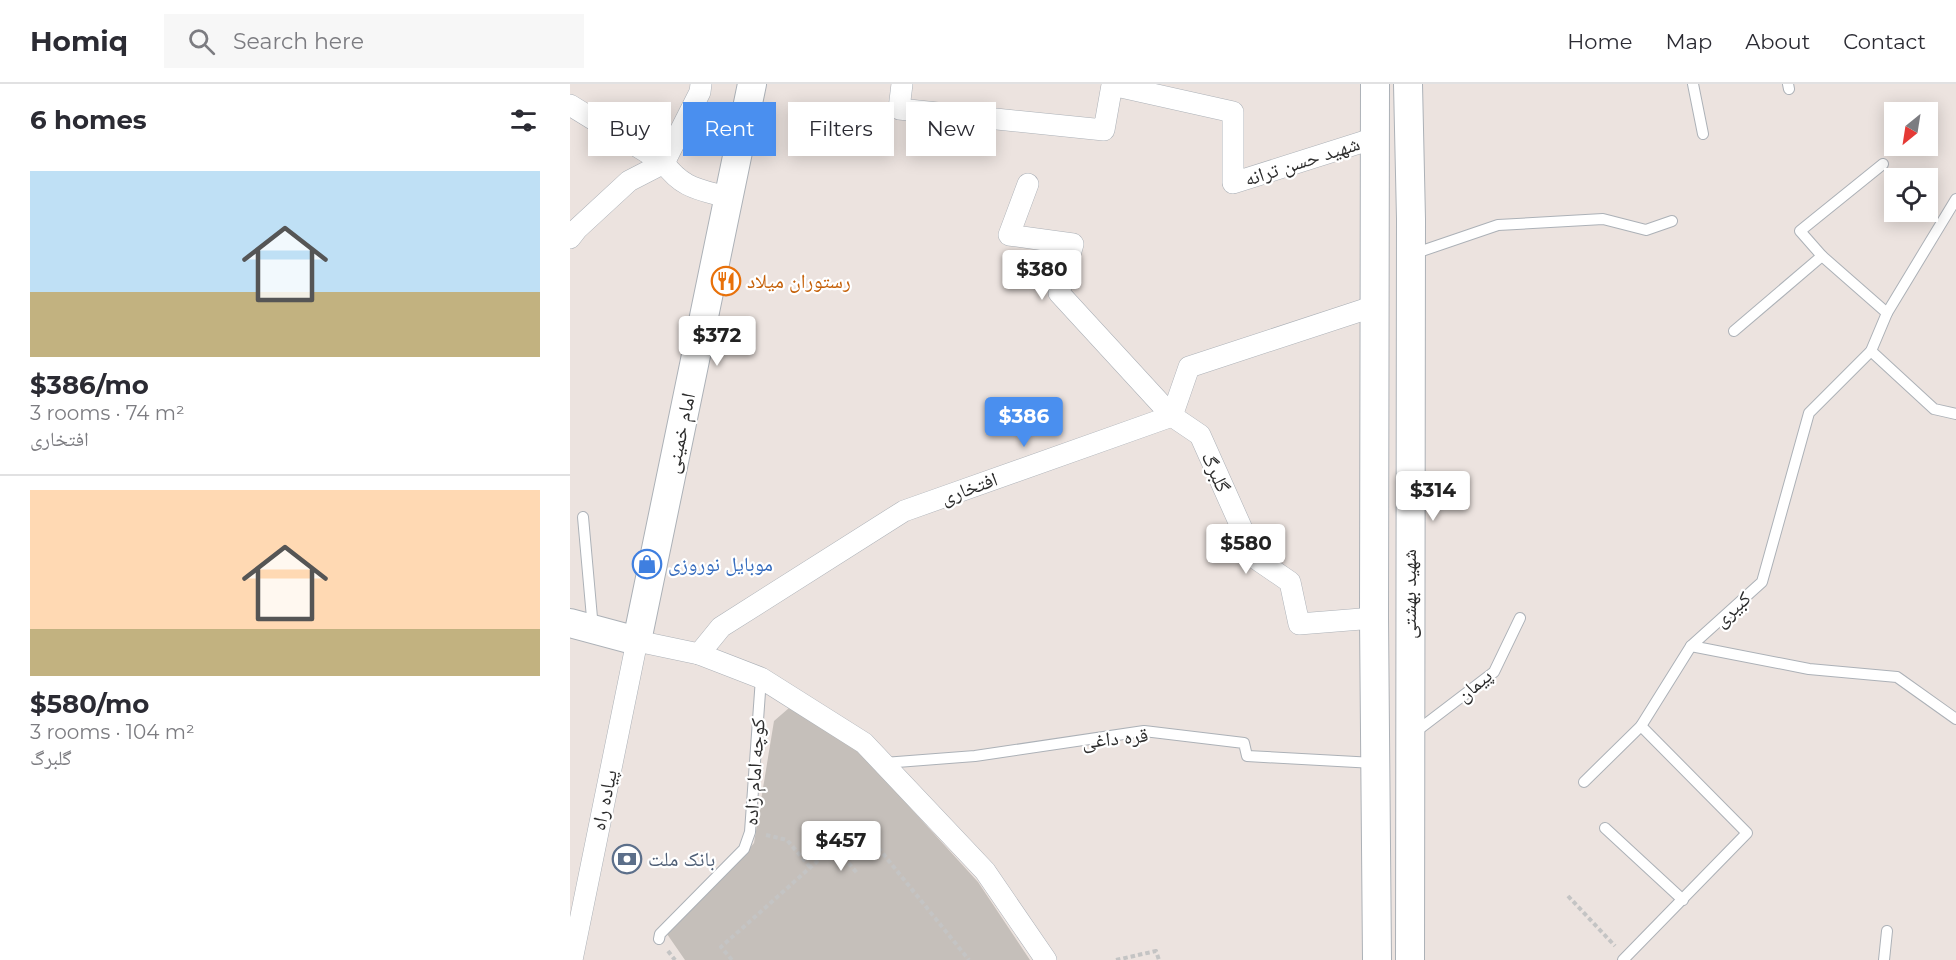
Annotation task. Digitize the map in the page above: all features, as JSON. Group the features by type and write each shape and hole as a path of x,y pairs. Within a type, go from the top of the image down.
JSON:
{"main road":[{"name":"امام خمینی","path":"637,641 752,84"},
{"name":"شهید بهشتی","path":"1375,84 1374,763 1377,960"},
{"name":"شهید بهشتی","path":"1408,84 1411,255 1410,960"},
{"path":"582,626 637,641"}],"street":[{"path":"570,238 629,181 664,163 700,92 701,84"},
{"name":"شهید حسن ترانه","path":"902,84 899,108 1104,130 1112,85 1233,112 1233,183 1375,138"},
{"path":"570,105 664,163 684,184 729,198"},
{"path":"1028,184 1010,235 1073,244 1059,293 1172,416 1189,367 1375,306"},
{"name":"گلبرگ","path":"1172,416 1200,435 1255,558 1290,582 1299,624 1374,618"},
{"name":"افتخاری","path":"699,654 721,627 904,511 1172,416"},
{"path":"637,641 699,654 761,678 864,743 985,872 1046,960"},
{"name":"پیاده راه","path":"572,960 637,641"}],"lane":[{"path":"1693,84 1703,134"},
{"path":"1883,164 1800,231 1822,256 1887,313"},
{"name":"کبیری","path":"1584,782 1641,726 1691,646 1762,582 1809,413 1871,351 1887,313 1956,199"},
{"path":"1411,255 1498,225 1603,219 1646,230 1672,220"},
{"path":"1734,331 1822,256"},
{"path":"1871,351 1934,409 1956,414"},
{"path":"582,626 583,517"},
{"name":"پیمان","path":"1409,737 1494,672 1520,618"},
{"path":"1691,646 1809,669 1897,677 1956,719"},
{"name":"کوچه امام زاده","path":"659,939 660,934 744,849 750,832 761,678"},
{"path":"1624,959 1747,833 1641,726"},
{"name":"قره داغی","path":"882,763 975,756 1144,731 1244,742 1247,756 1374,763"},
{"path":"1605,828 1683,900"},
{"path":"1884,960 1887,931"}],"path":[{"path":"732,960 721,947 859,824 969,960"},
{"path":"750,832 787,840 810,867"},
{"path":"834,846 857,873"},
{"path":"1568,896 1624,959"},
{"path":"1116,960 1156,951 1159,960"}],"building":[{"path":"789,708 855,747 978,882 1030,960 685,960 667,934 730,871 754,843 774,721"}],"place":[{"name":"رستوران میلاد","path":"726,281"},
{"name":"موبایل نوروزی","path":"647,564"},
{"name":"بانک ملت","path":"627,859"}]}
